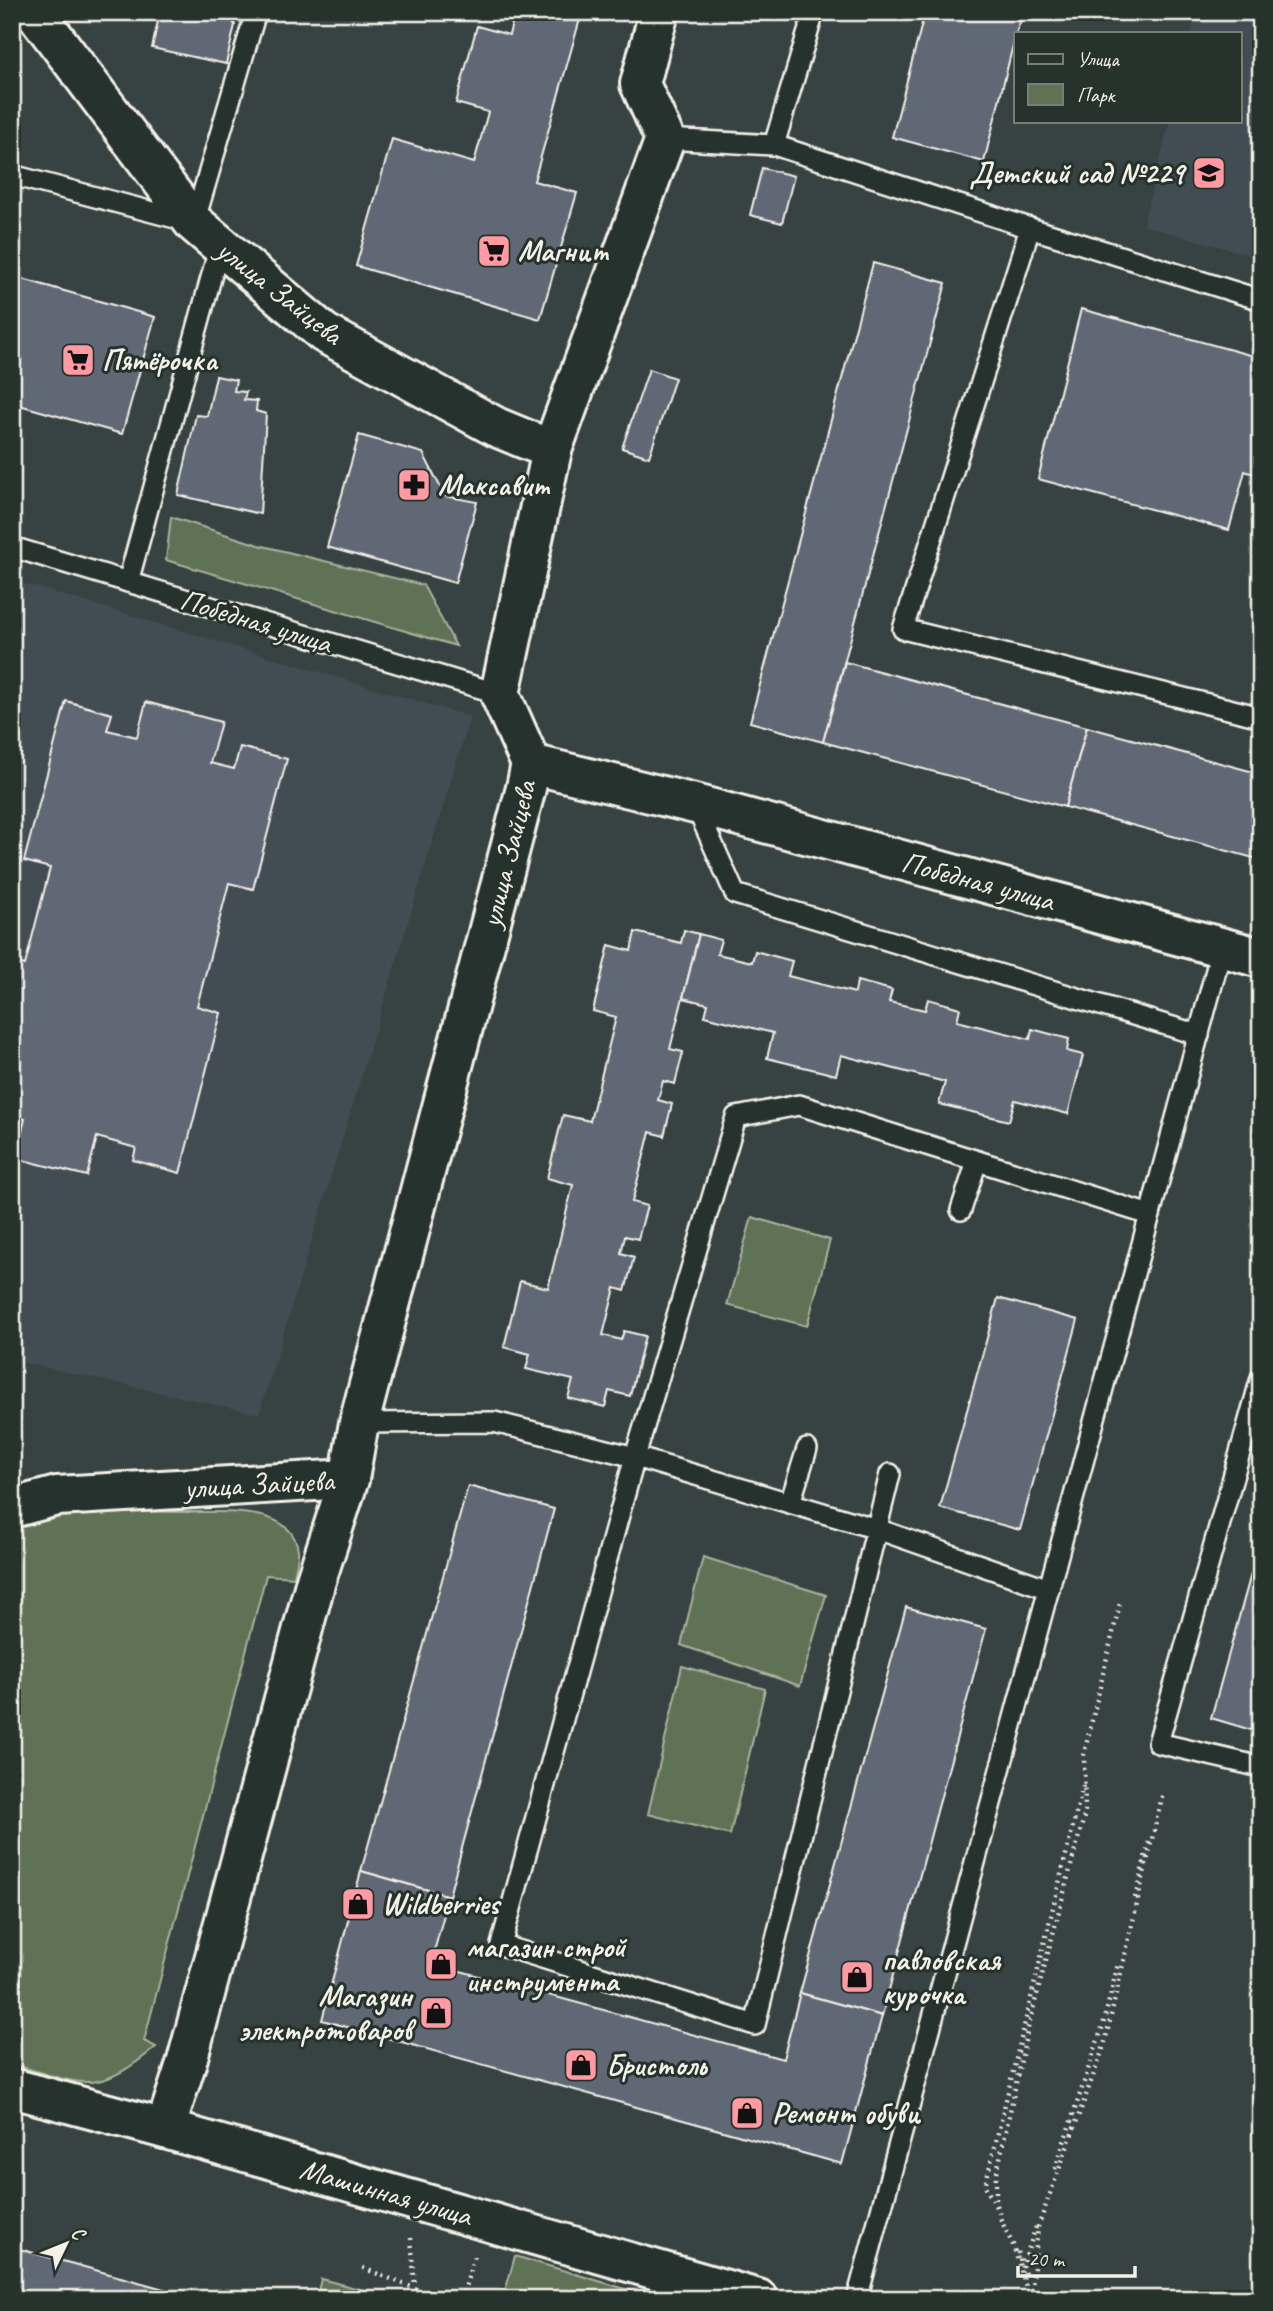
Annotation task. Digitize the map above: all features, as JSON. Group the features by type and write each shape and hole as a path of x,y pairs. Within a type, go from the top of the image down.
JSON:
{"street":[{"name":"улица Зайцева","path":"35,12 207,234 324,333 496,427 552,450"},
{"path":"500,694 552,450 665,139 640,85 659,12"},
{"name":"улица Зайцева","path":"12,1508 57,1496 349,1479 359,1423 531,764 500,694"},
{"name":"Победная улица","path":"531,764 695,804 1261,958"},
{"path":"165,2129 187,2061 316,1580 349,1479"},
{"name":"Машинная улица","path":"12,2088 165,2129 758,2299"}],"lane":[{"path":"128,582 256,12"},
{"path":"774,145 814,12"},
{"path":"665,139 774,145 1261,300"},
{"path":"12,175 207,234"},
{"path":"1030,228 903,629 1261,717"},
{"name":"Победная улица","path":"12,547 500,694"},
{"path":"695,804 735,894 1199,1035"},
{"path":"857,2299 1222,948"},
{"path":"890,1474 755,2025 500,1945 635,1457 736,1117 799,1105 1150,1214"},
{"path":"961,1210 977,1161"},
{"path":"1261,1378 1158,1743 1261,1767"},
{"path":"359,1423 494,1422 635,1457 877,1529 1049,1589"},
{"path":"790,1503 807,1449"}],"path":[{"path":"1030,2299 1013,2245 1001,2220 996,2201 996,2177 1027,2032 1085,1813 1084,1754 1120,1603"},
{"path":"1030,2299 1024,2263 985,2186 1086,1771"},
{"path":"1030,2299 1038,2227 1104,2046 1163,1792"},
{"path":"1024,2263 1103,2025 1159,1800"},
{"path":"363,2268 442,2299"}],"shaded area":[{"name":"Детский сад №229","path":"1197,12 1261,12 1261,258 1143,225 1170,122 1242,122 1242,32 1191,32"},
{"path":"12,580 470,717 259,1414 12,1360"}],"green space":[{"path":"171,517 259,545 423,585 456,646 166,560"},
{"path":"752,1217 830,1240 807,1326 727,1305"},
{"path":"235,1512 269,1518 283,1525 293,1535 298,1550 297,1564 294,1577 266,1575 144,2041 156,2047 117,2074 87,2082 72,2081 12,2064 12,1532 29,1523 73,1513"},
{"path":"703,1557 826,1595 800,1686 681,1645"},
{"path":"682,1666 765,1689 730,1835 648,1814"},
{"path":"515,2256 659,2299 503,2299"},
{"path":"321,2279 382,2295 391,2299 316,2299"}],"building":[{"path":"160,12 227,12 235,25 226,64 152,48"},
{"path":"515,12 582,12 534,181 577,193 540,319 356,266 392,139 474,163 488,112 456,103 477,26 509,35"},
{"path":"925,12 1024,12 1016,32 1014,32 984,162 892,137"},
{"path":"762,168 794,176 782,223 750,215"},
{"path":"873,263 946,283 823,742 750,722"},
{"name":"Пятёрочка","path":"12,276 155,317 122,434 12,403"},
{"path":"1081,309 1261,358 1261,470 1259,476 1245,471 1229,530 1038,479"},
{"path":"649,369 675,378 649,457 622,448"},
{"path":"216,376 236,380 234,391 246,392 244,400 257,401 256,411 266,414 260,514 178,495 196,415 207,416"},
{"path":"359,435 423,453 445,496 477,502 455,583 327,547"},
{"path":"845,662 1087,727 1065,807 823,742"},
{"path":"66,701 112,714 107,730 137,737 146,702 221,722 210,763 234,769 240,747 287,759 253,889 229,883 197,1006 221,1013 180,1173 133,1160 136,1148 97,1137 87,1176 15,1158 25,1119 12,1116 12,962 25,965 50,868 24,861"},
{"path":"1087,727 1261,774 1261,860 1065,807"},
{"path":"684,930 699,934 670,1049 683,1052 675,1084 663,1081 658,1100 672,1104 664,1136 650,1132 632,1202 647,1206 638,1239 625,1236 621,1253 634,1257 625,1291 615,1288 603,1335 621,1340 624,1331 645,1336 630,1396 609,1391 605,1407 568,1398 573,1380 526,1369 530,1354 504,1347 520,1281 548,1288 573,1185 547,1178 563,1115 590,1121 616,1017 593,1011 609,945 631,951 635,932 681,943"},
{"path":"699,934 721,940 717,954 752,962 755,951 792,961 788,976 855,993 857,981 892,990 889,1002 925,1010 928,999 960,1008 957,1021 1030,1039 1032,1029 1069,1039 1067,1051 1083,1055 1068,1114 1015,1100 1009,1121 939,1104 945,1082 841,1055 836,1075 767,1058 773,1033 705,1016 708,1004 683,998"},
{"path":"998,1298 1078,1320 1020,1530 940,1508"},
{"path":"468,1486 554,1509 449,1896 361,1871"},
{"path":"1261,1538 1261,1733 1211,1718"},
{"path":"906,1607 986,1629 882,2016 800,1993"},
{"path":"361,1871 449,1896 431,1963 783,2059 800,1993 882,2016 842,2164 322,2020"},
{"path":"12,2247 200,2299 12,2299"}],"place":[{"name":"Детский сад №229","path":"1209,173"},
{"name":"Магнит","path":"494,251"},
{"name":"Пятёрочка","path":"78,360"},
{"name":"Максавит","path":"414,485"},
{"name":"Wildberries","path":"358,1904"},
{"name":"магазин строй инструмента","path":"441,1964"},
{"name":"павловская курочка","path":"857,1977"},
{"name":"Магазин электротоваров","path":"436,2013"},
{"name":"Бристоль","path":"581,2065"},
{"name":"Ремонт обуви","path":"747,2113"}]}
